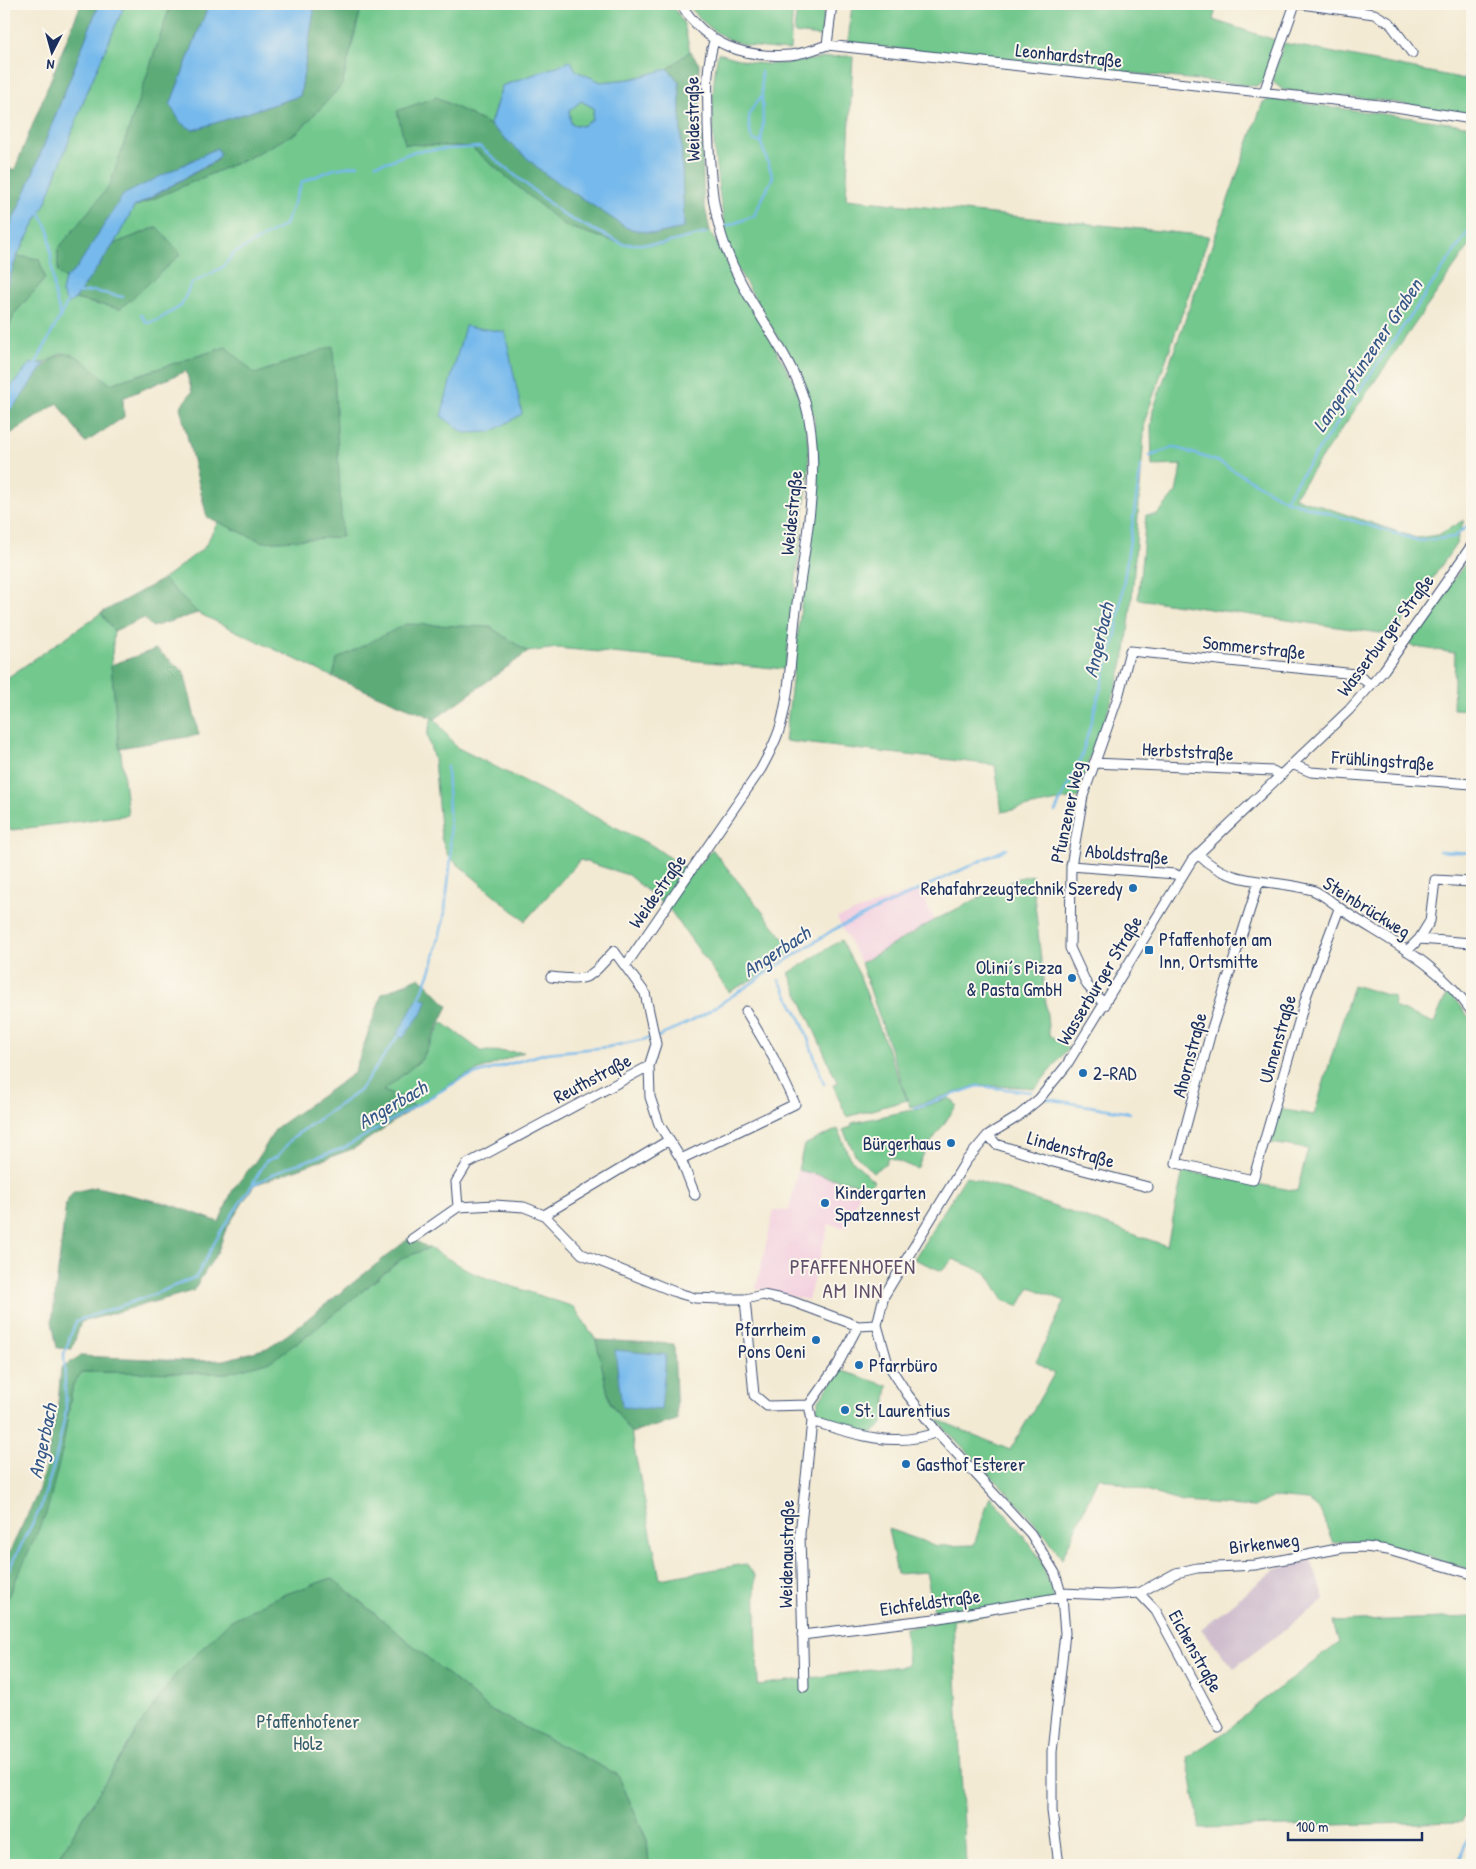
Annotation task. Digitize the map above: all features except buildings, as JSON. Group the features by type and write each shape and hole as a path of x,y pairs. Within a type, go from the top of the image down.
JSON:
{"street":[{"name":"Leonhardstraße","path":"681,4 696,25 714,41 742,51 765,55 792,55 828,45 1389,106 1472,119"},
{"path":"828,45 832,4"},
{"path":"1264,92 1295,4"},
{"path":"1301,4 1374,14 1390,24 1412,52"},
{"name":"Weidestraße","path":"626,965 761,769 773,745 784,709 811,495 813,459 811,427 795,374 740,281 720,239 715,218 710,186 707,66 714,41"},
{"name":"Wasserburger Straße","path":"1059,1865 1052,1811 1052,1751 1065,1633 1061,1595 1055,1573 1031,1534 937,1432 908,1395 888,1364 877,1325 884,1296 894,1276 966,1161 988,1135 1016,1118 1039,1100 1066,1066 1105,1005 1180,877 1198,854 1371,685 1472,545"},
{"name":"Sommerstraße","path":"1130,651 1356,674 1371,685"},
{"name":"Pfunzener Weg","path":"1105,1005 1087,985 1070,948 1071,866 1083,796 1118,697 1130,651"},
{"name":"Herbststraße","path":"1094,762 1273,771 1280,775"},
{"name":"Frühlingstraße","path":"1292,764 1311,772 1472,784"},
{"name":"Steinbrückweg","path":"1198,854 1213,868 1259,881 1274,882 1314,891 1428,964 1456,990 1472,1012"},
{"name":"Aboldstraße","path":"1071,866 1175,874 1180,877"},
{"path":"1407,951 1419,939 1430,921 1435,880 1472,882"},
{"name":"Ahornstraße","path":"1253,1180 1176,1163 1212,1028 1259,881"},
{"name":"Ulmenstraße","path":"1253,1180 1304,1002 1339,908"},
{"path":"1419,939 1472,943"},
{"name":"Reuthstraße","path":"458,1207 456,1182 467,1164 649,1066 656,1044 645,993 614,951 589,977 571,979 551,977"},
{"path":"681,1159 795,1104 773,1057 746,1011"},
{"path":"649,1066 650,1097 659,1124 681,1159 695,1195"},
{"name":"Lindenstraße","path":"988,1135 996,1144 1053,1162 1148,1187"},
{"path":"544,1215 669,1140"},
{"path":"412,1239 458,1207 495,1205 524,1207 544,1215 582,1254 635,1277 695,1298 745,1299 763,1295 791,1301 858,1326 877,1325"},
{"path":"745,1299 754,1395 767,1406 809,1405 838,1364 858,1326"},
{"name":"Weidenaustraße","path":"804,1687 800,1534 812,1421 809,1405"},
{"path":"812,1421 850,1433 884,1439 918,1438 937,1432"},
{"name":"Birkenweg","path":"1061,1595 1138,1593 1176,1573 1197,1568 1255,1565 1342,1548 1365,1547 1388,1550 1472,1574"},
{"name":"Eichenstraße","path":"1138,1593 1156,1611 1219,1728"},
{"name":"Eichfeldstraße","path":"802,1635 934,1619 1061,1595"}],"shaded area":[{"path":"918,889 935,920 861,963 837,918"},
{"path":"798,1170 862,1186 847,1228 829,1224 808,1300 756,1288 774,1210 789,1211"},
{"path":"1311,1560 1325,1599 1234,1668 1201,1629 1274,1570"}],"green space":[{"path":"81,4 99,4 28,186 4,240 4,165 14,171"},
{"path":"125,4 171,4 110,185 58,250 58,272 65,279 62,293 68,303 75,299 99,305 157,227 114,244 134,207 248,158 298,132 342,85 362,4 672,4 684,24 690,51 668,69 631,79 601,82 576,71 571,61 502,86 490,125 436,97 405,144 471,147 565,226 623,244 698,235 710,231 794,382 805,423 809,466 787,657 784,669 557,648 528,652 490,627 338,659 333,677 198,613 163,579 204,548 218,522 263,542 254,374 226,347 110,384 72,354 61,353 45,363 30,364 4,395 4,343 14,314 45,278 39,259 17,256 46,202 86,94"},
{"path":"171,4 209,4 170,105 193,130 300,96 315,4 362,4 342,85 298,132 248,158 134,207 216,161 217,148 124,195 76,269 65,279 58,272 58,249 110,185"},
{"path":"687,4 793,4 790,50 758,47 732,40 710,27"},
{"path":"797,4 825,4 821,36 794,33"},
{"path":"852,4 1217,4 1213,20 1278,41 1264,82 1256,86 848,44"},
{"path":"1284,43 1465,79 1472,75 1472,115 1385,101 1283,90 1273,82 1274,71"},
{"path":"1472,47 1472,75 1462,56"},
{"path":"690,51 699,64 704,202 710,231 662,245 623,244 565,226 471,147 405,144 397,111 436,97 490,125 545,174 627,228 655,234 684,228 679,82 668,69"},
{"path":"718,53 746,61 767,64 853,56 846,199 1209,236 1145,420 1132,598 1126,650 1115,692 1089,760 1079,797 1002,812 995,765 785,741 816,479 814,417 796,369 728,252 720,227 725,226 715,162 713,117 713,95"},
{"path":"1271,99 1472,126 1472,242 1294,497 1416,538 1438,535 1464,520 1456,544 1394,635 1138,599 1146,515 1157,515 1176,492 1182,465 1152,466 1151,427 1153,410 1263,102"},
{"path":"581,101 594,108 592,121 582,126 571,124 569,111"},
{"path":"157,227 181,254 120,309 75,299 114,244"},
{"path":"17,256 39,259 45,279 14,314 4,343 4,294"},
{"path":"333,346 342,537 263,542 207,517 180,407 192,392 186,371 123,398 124,417 85,443 58,403 4,438 4,416 34,377 53,359 62,354 71,354 80,359 110,384 226,347 255,374"},
{"path":"1472,554 1472,710 1453,709 1455,653 1415,647 1408,643"},
{"path":"163,579 198,613 152,627 144,618 114,631 101,613"},
{"path":"101,613 114,631 111,665 128,815 4,831 4,680"},
{"path":"406,624 490,627 528,652 435,719 333,677 337,659"},
{"path":"156,649 184,672 199,735 119,748 111,665"},
{"path":"432,717 456,747 653,846 692,873 712,849 793,950 771,969 729,992 670,910 628,875 580,860 525,921 448,856 441,838 434,760 427,735"},
{"path":"1032,875 1049,1035 1068,1048 1036,1088 979,1085 910,1107 861,963 935,920 1018,878"},
{"path":"841,940 859,974 907,1100 847,1117 833,1085 838,1084 789,973"},
{"path":"420,977 448,1006 422,1059 383,1091 405,1098 415,1107 355,1148 254,1185 226,1229 218,1251 193,1291 81,1322 72,1349 57,1348 52,1322 66,1203 73,1192 96,1187 172,1205 219,1222 233,1189 259,1157 276,1128 354,1073 382,994"},
{"path":"1353,985 1394,997 1394,1007 1434,1023 1448,991 1472,1021 1472,1571 1385,1544 1367,1541 1333,1543 1320,1510 1308,1500 1274,1497 1255,1507 1183,1502 1098,1477 1062,1559 1018,1503 936,1419 1010,1450 1054,1374 1036,1362 1065,1301 1030,1287 1019,1306 1004,1300 987,1273 953,1259 942,1271 914,1259 966,1176 1167,1246 1183,1171 1297,1191 1308,1149 1271,1143 1279,1109 1314,1115"},
{"path":"442,1022 481,1051 524,1052 460,1078 415,1107 405,1098 382,1092 422,1059"},
{"path":"949,1098 957,1105 925,1151 917,1169 888,1157 885,1164 873,1172 856,1156 843,1130 851,1127 852,1123 916,1109"},
{"path":"838,1129 849,1157 874,1181 869,1187 798,1170 804,1145"},
{"path":"412,1236 414,1240 429,1248 403,1258 308,1335 271,1361 227,1373 82,1372 73,1384 62,1451 47,1511 4,1606 4,1563 37,1495 47,1461 58,1403 61,1368 80,1356 195,1361 225,1360 267,1348 287,1335"},
{"path":"429,1248 475,1274 574,1307 596,1340 610,1402 631,1433 660,1579 745,1564 755,1575 758,1685 908,1665 905,1628 936,1622 926,1572 897,1574 888,1529 937,1546 974,1545 990,1496 1024,1536 1040,1559 1057,1605 953,1620 966,1865 649,1865 647,1840 618,1775 489,1709 332,1578 275,1598 230,1621 177,1673 143,1721 54,1865 4,1865 4,1606 62,1451 73,1384 82,1372 227,1373 308,1335 403,1258"},
{"path":"596,1340 674,1344 677,1420 631,1433 610,1402"},
{"path":"840,1370 888,1386 883,1424 871,1434 828,1423 816,1411 819,1400"},
{"name":"Pfaffenhofener Holz","path":"332,1578 489,1709 618,1775 647,1841 649,1865 54,1865 143,1721 177,1673 230,1621 275,1598"},
{"path":"1472,1617 1472,1799 1462,1822 1200,1828 1187,1757 1227,1731 1254,1707 1339,1643 1333,1622"}],"water":[{"path":"99,4 125,4 86,94 46,202 17,256 4,294 4,240 28,186"},
{"path":"209,4 315,4 300,96 193,130 181,123 170,105"},
{"path":"571,61 576,71 601,82 631,79 668,69 679,82 684,228 655,234 627,228 545,174 490,125 502,86","holes":["581,101 594,108 592,120 582,126 571,124 569,111"]},
{"path":"217,148 220,154 216,160 134,207 114,244 75,299 68,304 62,293 65,279 76,269 123,195"},
{"path":"465,326 505,332 522,414 491,432 464,433 441,416"},
{"path":"45,363 17,403 4,416 4,395 30,364"},
{"path":"422,998 427,1000 424,1010 403,1038 397,1035 417,1000"},
{"path":"615,1350 666,1355 661,1410 622,1407"}],"waterway":[{"path":"727,226 754,216 773,177 761,143 763,124 761,72"},
{"path":"1465,77 1472,87"},
{"path":"760,143 752,139 749,116 761,97"},
{"path":"376,164 390,161 415,151 480,147 565,216 623,244 662,244 706,233"},
{"path":"141,315 147,323 158,320 181,306 191,284 223,267 233,254 285,225 302,182 334,169 358,165"},
{"path":"39,211 49,231 54,291 61,318"},
{"name":"Langenpfunzener Graben","path":"1285,499 1472,226"},
{"path":"78,293 93,291 123,297"},
{"path":"35,365 68,301"},
{"name":"Angerbach","path":"1150,456 1174,447 1219,462 1285,500 1420,541 1454,537 1472,522"},
{"name":"Angerbach","path":"1055,812 1081,758 1116,634 1141,466"},
{"path":"418,1002 431,969 444,918 451,857 447,766"},
{"name":"Angerbach","path":"4,1578 40,1509 55,1462 66,1411 64,1354 76,1321 152,1295 196,1277 221,1231 252,1185 288,1167 344,1148 463,1078 546,1053 608,1047 660,1036 703,1015 833,930 1006,849"},
{"path":"1439,851 1472,853"},
{"path":"779,980 802,1022 824,1084"},
{"path":"253,1183 266,1161 278,1156 293,1137 359,1091 399,1035"},
{"path":"914,1108 978,1086 1031,1092"},
{"path":"1048,1099 1130,1113"},
{"path":"1456,1865 1472,1830"}],"place":[{"name":"Rehafahrzeugtechnik Szeredy","path":"1133,888"},
{"name":"Pfaffenhofen am Inn, Ortsmitte","path":"1149,950"},
{"name":"Olini´s Pizza & Pasta GmbH","path":"1072,978"},
{"name":"2-RAD","path":"1083,1073"},
{"name":"Bürgerhaus","path":"951,1143"},
{"name":"Kindergarten Spatzennest","path":"825,1203"},
{"name":"Pfarrheim Pons Oeni","path":"816,1340"},
{"name":"Pfarrbüro","path":"859,1365"},
{"name":"St. Laurentius","path":"845,1410"},
{"name":"Gasthof Esterer","path":"906,1464"}],"district":[{"name":"PFAFFENHOFEN AM INN","path":"853,1278"}]}
